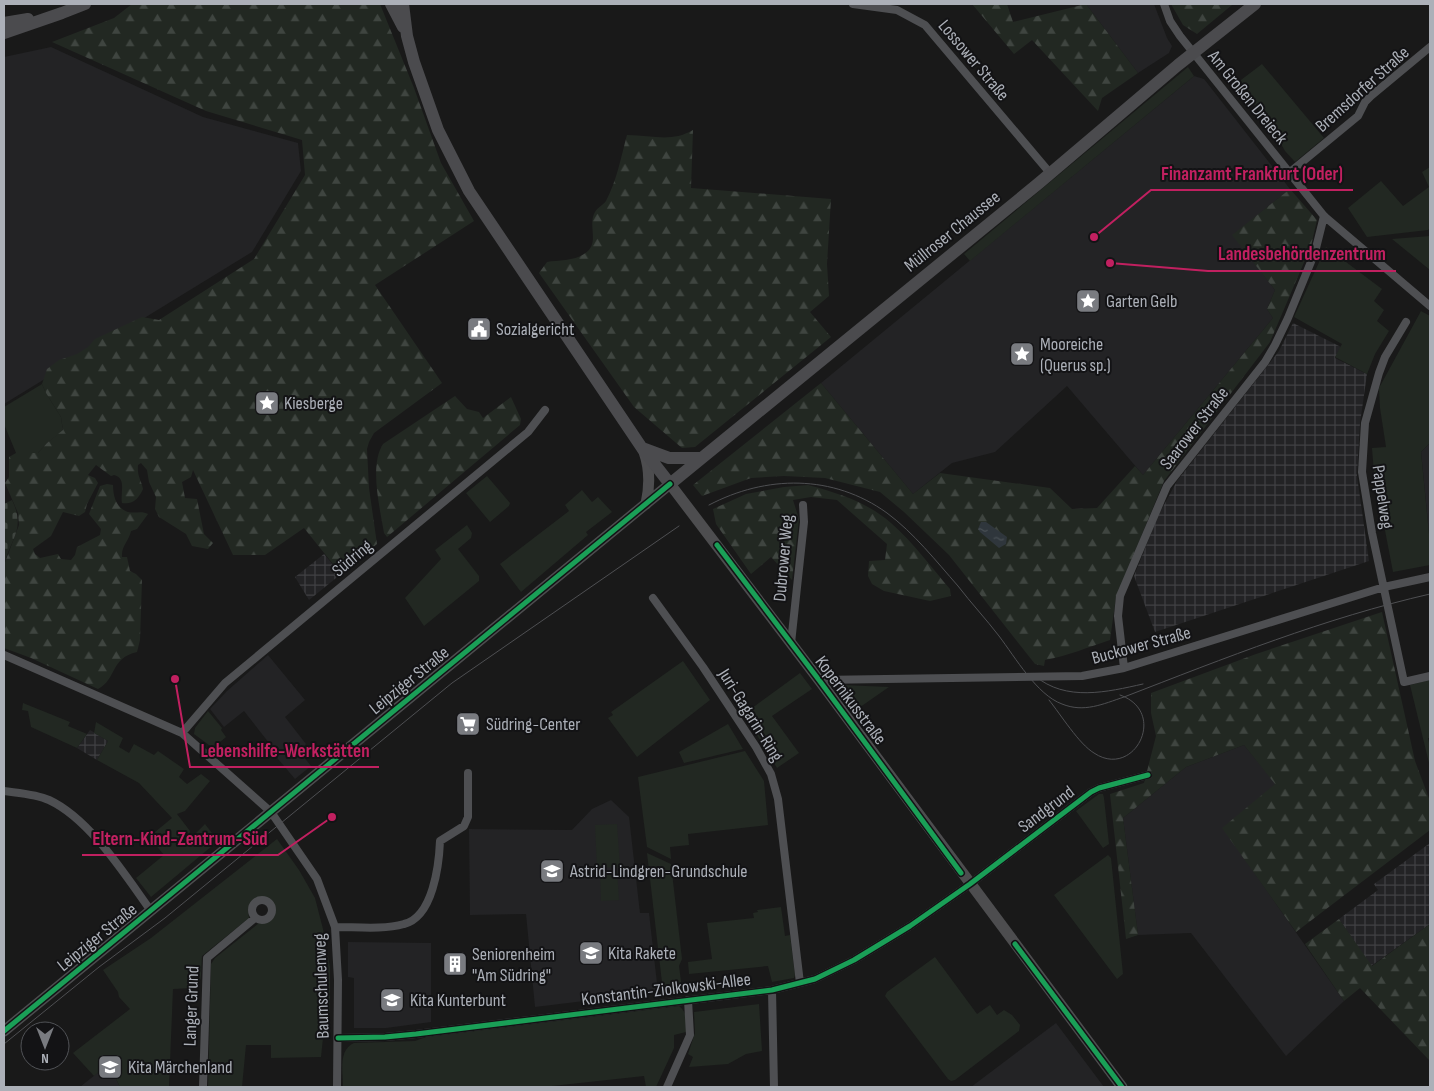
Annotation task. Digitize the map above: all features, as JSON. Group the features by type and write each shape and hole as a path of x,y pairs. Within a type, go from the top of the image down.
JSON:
{"main road":[{"path":"4,33 84,4"},
{"path":"391,4 408,36"},
{"path":"403,4 414,62 438,130 469,191 642,448 670,484"},
{"name":"Müllroser Chaussee","path":"670,484 1255,4"},
{"path":"4,23 62,13"},
{"path":"642,448 670,458 701,458"}],"street":[{"name":"Lossower Straße","path":"853,4 898,7 930,30 1050,174"},
{"name":"Am Großen Dreieck","path":"1164,4 1170,21 1193,53 1324,216 1430,306"},
{"name":"Bremsdorfer Straße","path":"1290,172 1358,116 1371,96 1430,47"},
{"name":"Saarower Straße","path":"1124,668 1118,616 1120,596 1167,486 1264,362 1275,345 1315,252 1324,216"},
{"name":"Pappelweg","path":"1406,322 1385,357 1365,423 1363,482 1404,682 1430,676"},
{"name":"Südring","path":"182,733 225,682 528,432 545,410"},
{"path":"642,448 648,463 649,490 646,504"},
{"name":"Leipziger Straße","path":"4,1031 670,484"},
{"name":"Kopernikusstraße","path":"670,484 819,680 1122,1087"},
{"name":"Dubrower Weg","path":"791,643 804,522 802,505"},
{"name":"Buckower Straße","path":"819,680 1082,676 1124,668 1384,587 1430,577"},
{"name":"Juri-Gagarin-Ring","path":"653,598 731,708 771,774 778,799 800,983"},
{"path":"4,655 182,733 271,812"},
{"path":"335,927 405,924 414,920 422,912 436,879 440,841 464,826 468,817 468,773"},
{"name":"Sandgrund","path":"970,884 1091,792 1148,774"},
{"path":"4,791 48,799 68,811 102,845 151,911"},
{"name":"Baumschulenweg","path":"271,812 318,879 335,927 338,980 337,1087"},
{"name":"Konstantin-Ziolkowski-Allee","path":"338,1038 416,1034 772,990 815,979 854,960 910,926 970,884"},
{"name":"Langer Grund","path":"203,1087 207,958 255,918"},
{"path":"772,990 774,1087"},
{"path":"667,1087 690,1034 688,1000"}],"shaded area":[{"path":"1086,4 1154,4 1172,46 1169,53 1138,73"},
{"path":"51,47 203,117 298,143 301,171 252,252 4,404 4,57"},
{"path":"1194,76 1204,79 1290,189 1233,235 1275,290 1267,309 1273,318 1143,475 1067,386 995,452 952,463 913,494 821,383"},
{"path":"1293,323 1341,347 1335,358 1367,374 1360,423 1357,476 1369,561 1155,632 1134,576 1158,516 1177,481 1279,351"},
{"path":"1430,443 1430,544 1421,452"},
{"path":"324,554 341,574 309,600 295,577"},
{"path":"268,655 305,700 285,717 306,744 299,751 311,766 295,779 267,746 269,743 244,711 224,727 210,709 227,691"},
{"path":"90,730 108,741 97,760 77,748"},
{"path":"1244,745 1276,784 1223,828 1344,1001 1286,1056 1191,933 1138,935 1123,818 1186,767"},
{"path":"611,800 629,817 640,913 649,913 658,992 535,1007 526,914 470,915 469,829 572,830 592,809"},
{"path":"1430,843 1430,924 1371,966 1339,919 1378,890 1374,884"},
{"name":"Kita Kunterbunt","path":"348,942 431,943 431,1022 386,1028 354,1028 354,978 348,977"},
{"path":"1056,1023 1104,1087 971,1087"},
{"name":"Kita Märchenland","path":"116,1058 116,1079 120,1087 80,1087"}],"green space":[{"path":"132,4 380,4 414,88 441,163 474,221 375,285 442,383 374,433 369,442 367,449 369,488 377,544 341,574 304,528 265,555 233,555 193,470 191,477 182,482 185,498 197,499 204,534 213,543 208,549 192,546 186,534 159,517 155,509 156,497 149,482 147,470 141,463 138,465 138,472 143,489 135,500 129,503 122,503 122,483 120,479 114,475 111,476 96,465 88,475 95,478 98,483 85,512 79,516 63,512 51,536 33,549 40,558 58,554 61,559 71,560 75,555 77,547 100,535 101,529 89,514 100,486 113,485 116,501 124,510 148,514 137,529 131,531 122,553 122,557 127,557 130,571 142,580 140,640 137,652 122,659 104,685 98,689 31,658 4,648 4,565 19,525 18,513 5,483 9,477 9,457 16,453 38,453 63,430 61,417 42,384 47,369 59,360 77,354 88,347 95,339 142,317 159,320 254,259 305,175 302,140 206,111 52,42 114,18"},
{"path":"972,4 1007,4 1013,22 1086,4 1138,73 1102,98 1098,111 1032,40 1014,54"},
{"path":"1171,4 1232,5 1197,34 1183,25"},
{"path":"1262,64 1324,138 1295,162 1285,151 1272,127 1237,83"},
{"path":"1188,67 1194,76 970,261 964,254"},
{"path":"693,130 691,188 831,199 827,264 829,296 810,312 831,337 695,447 682,448 634,407 539,273 547,262 576,258 589,250 593,240 593,217 596,210 606,201 610,193 627,135 669,137 685,134"},
{"path":"1430,167 1430,228 1428,230 1367,237 1348,208 1381,181 1403,206 1429,187 1422,172"},
{"path":"1290,189 1317,220 1311,246 1270,342 1164,481 1116,597 1110,640 1070,654 1045,660 1044,666 1035,664 949,555 880,492 825,478 784,476 751,478 702,496 693,485 821,383 913,494 940,473 1050,488 1072,509 1097,508 1135,466 1143,475 1273,318 1267,309 1275,290 1232,235"},
{"path":"1430,236 1430,270 1392,239"},
{"path":"1326,247 1382,289 1374,301 1384,310 1377,321 1389,331 1375,354 1367,374 1335,357 1342,344 1294,317"},
{"path":"1421,311 1430,316 1430,443 1421,452 1430,544 1430,565 1393,572 1374,473 1372,448 1386,447 1379,388"},
{"path":"42,384 61,417 63,431 47,443 38,453 16,453 4,424 4,407"},
{"path":"455,396 467,409 479,412 483,418 511,397 521,419 520,425 387,537 384,533 380,512 376,475 379,453 383,444"},
{"path":"487,476 510,503 490,522 466,493"},
{"path":"808,485 852,499 882,516 899,530 922,555 950,589 951,596 930,601 884,591 872,584 868,576 869,561 885,560 887,544 837,500 811,497 793,500 799,519 792,580 771,557 751,574 716,524 713,509 746,494"},
{"path":"582,490 592,502 598,497 612,512 586,532 588,535 521,592 500,564 569,511 565,505"},
{"path":"12,500 18,519 16,533 4,565 4,504"},
{"path":"467,525 472,533 471,538 458,549 479,576 479,581 424,626 405,598 441,559 435,550"},
{"path":"1382,612 1415,761 1430,801 1430,830 1296,932 1222,828 1275,784 1244,745 1186,767 1123,818 1138,935 1126,939 1110,794 1144,783 1156,736 1151,713 1151,693 1256,654"},
{"path":"683,661 710,700 637,757 608,718 613,715 611,712"},
{"path":"800,673 812,689 772,716 799,753 777,768 744,714"},
{"path":"1430,680 1430,738 1428,738 1430,767 1410,685"},
{"path":"843,685 889,687 853,712 836,689"},
{"path":"23,703 70,722 68,726 87,734 77,748 31,727 28,711 22,710"},
{"path":"208,711 222,728 221,730 226,737 213,748 194,734 195,728"},
{"path":"96,722 123,738 119,747 129,753 134,744 154,755 158,751 184,769 179,777 187,784 201,774 210,781 185,811 177,814 190,831 189,835 192,837 205,824 218,841 151,897 136,878 164,855 149,837 172,818 139,783 97,760 108,741 94,733"},
{"path":"728,724 743,749 684,763 679,752"},
{"path":"745,751 764,781 768,825 688,834 689,845 670,847 671,859 647,847 638,777"},
{"path":"1099,794 1103,794 1104,798 1109,844 1103,848 1076,811"},
{"path":"617,824 620,867 597,868 595,825"},
{"path":"277,839 299,870 315,898 323,929 330,967 330,1016 323,1038 321,1057 271,1058 271,1045 246,1045 242,1087 208,1087 211,964 215,958 259,923 267,921 273,916 274,907 271,901 257,899 249,907 249,918 202,956 199,983 191,988 173,989 169,1087 120,1087 116,1079 116,1059 94,1076 73,1053 130,1009 119,997 118,992 103,970 151,938"},
{"path":"647,853 671,864 682,959 679,966 682,989 663,991"},
{"path":"1108,855 1111,858 1123,974 1117,979 1054,895"},
{"path":"617,870 619,900 601,901 600,871"},
{"path":"781,907 785,936 790,935 794,978 772,982 768,966 689,974 688,962 712,959 707,923 754,918 753,913 758,912 757,910"},
{"path":"1339,919 1372,966 1430,924 1430,1061 1360,988 1344,1001 1305,944"},
{"path":"935,957 977,1014 990,1005 997,1015 1004,1010 1012,1015 1020,1025 1019,1031 955,1080 951,1081 885,996 887,992"},
{"path":"759,1004 762,1051 746,1054 728,1064 689,1067 693,1057 688,1054 695,1033 694,1012"},
{"path":"679,1006 687,1018 686,1032 674,1035 674,1048 656,1087 646,1087 644,1076 543,1087 343,1087 343,1056 349,1046 354,1043 415,1041 426,1037"}],"water":[{"path":"981,522 986,522 1007,537 1006,544 999,548 980,532 978,529"}],"tram line":[{"path":"709,505 753,488 799,483 822,485 866,500 897,521 924,548 989,623 1027,674 1044,693 1062,704 1078,708 1086,708 1124,697 1314,627 1430,594"},
{"path":"4,1044 99,967 165,918 452,683 679,526"},
{"path":"1035,676 1047,684 1073,692 1101,692 1143,684"},
{"path":"1049,700 1070,729 1088,749 1109,759 1122,758 1133,751 1140,741 1144,728 1142,715 1135,703 1120,695"}],"cycle path":[{"path":"4,1031 670,484"},
{"path":"717,545 961,873"},
{"path":"338,1038 416,1034 772,990 815,979 854,960 910,926 970,884 1091,792 1099,788 1148,775"},
{"path":"1015,944 1122,1087"}],"place":[{"name":"Finanzamt Frankfurt (Oder)","path":"1094,237"},
{"name":"Landesbehördenzentrum","path":"1110,263"},
{"name":"Garten Gelb","path":"1088,301"},
{"name":"Sozialgericht","path":"479,329"},
{"name":"Mooreiche (Querus sp.)","path":"1022,354"},
{"name":"Kiesberge","path":"267,403"},
{"name":"Lebenshilfe-Werkstätten","path":"175,679"},
{"name":"Südring-Center","path":"468,724"},
{"name":"Eltern-Kind-Zentrum-Süd","path":"332,817"},
{"name":"Astrid-Lindgren-Grundschule","path":"552,871"},
{"name":"Kita Rakete","path":"591,953"},
{"name":"Seniorenheim \"Am Südring\"","path":"455,964"},
{"name":"Kita Kunterbunt","path":"392,1000"},
{"name":"Kita Märchenland","path":"110,1067"}]}
